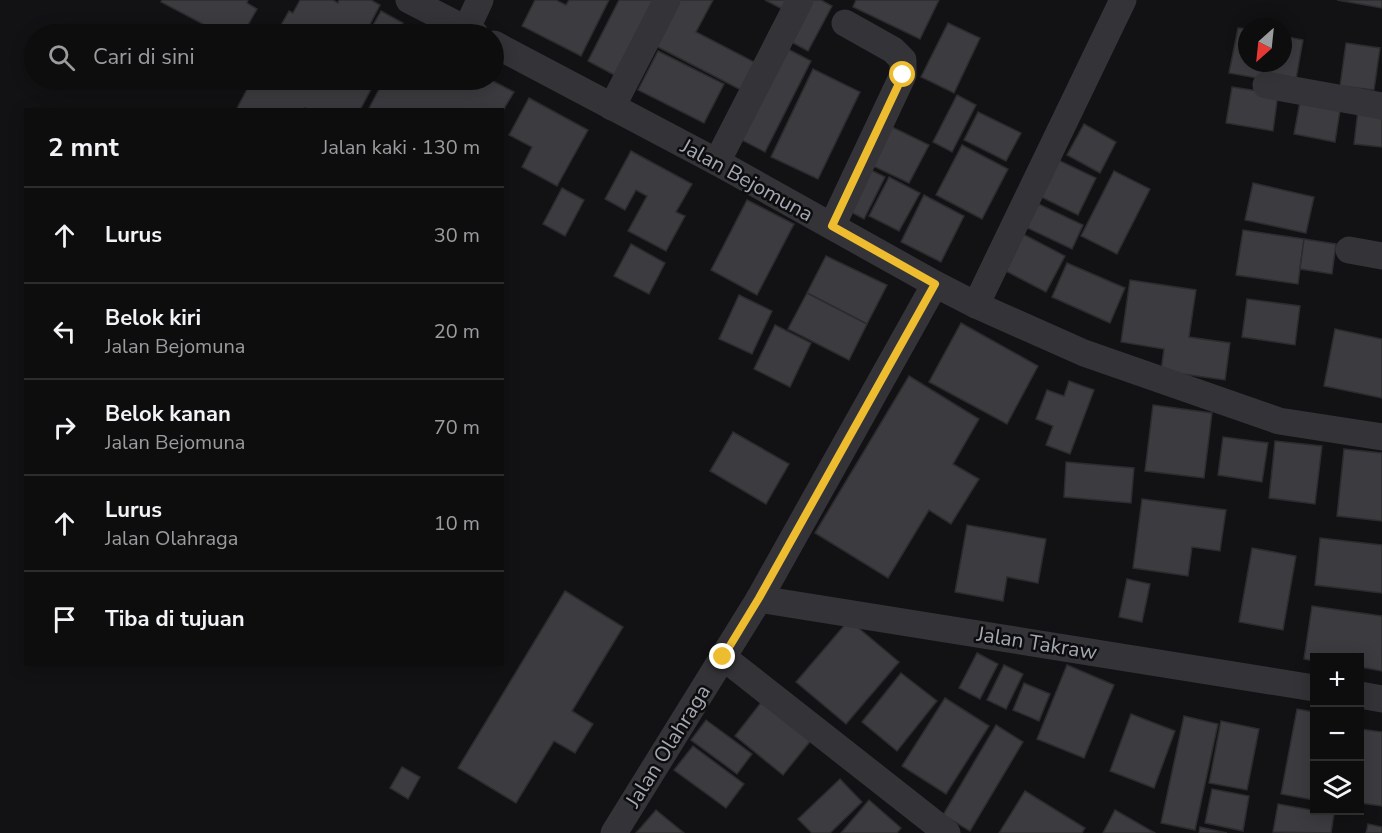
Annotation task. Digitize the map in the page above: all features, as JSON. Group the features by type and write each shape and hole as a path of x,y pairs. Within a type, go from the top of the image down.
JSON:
{"street":[{"path":"408,0 454,24"},
{"path":"472,24 480,0"},
{"path":"612,107 667,0"},
{"path":"717,162 800,0"},
{"path":"976,305 1123,0"},
{"path":"832,226 903,75 903,60 893,50 845,23"},
{"name":"Jalan Bejomuna","path":"504,49 717,162 935,284 976,305 1084,353 1279,421 1382,437"},
{"path":"1266,85 1382,106"},
{"path":"1349,250 1382,256"},
{"path":"759,598 935,284"},
{"name":"Jalan Olahraga","path":"614,833 759,598"},
{"name":"Jalan Takraw","path":"759,598 1310,687"},
{"path":"723,657 947,833"},
{"path":"1364,696 1382,699"}],"building":[{"path":"162,0 248,0 247,3 257,9 249,24 203,24 161,2"},
{"path":"300,0 333,0 338,3 339,0 371,0 380,5 370,24 282,24 289,11 293,13"},
{"path":"535,0 556,0 566,5 569,0 609,0 581,56 522,26"},
{"path":"619,0 654,0 616,76 588,61"},
{"path":"670,0 713,0 696,32 756,63 741,90 648,42"},
{"path":"765,0 791,0 786,11"},
{"path":"803,0 821,0 832,6 808,51 784,38"},
{"path":"856,0 939,0 920,39 853,7"},
{"path":"1337,0 1382,0 1382,8"},
{"path":"381,11 403,23 402,24 374,24"},
{"path":"948,23 980,38 954,93 921,77"},
{"path":"1238,28 1238,72 1292,72 1292,38 1303,40 1295,85 1229,73"},
{"path":"1346,43 1380,48 1374,90 1340,86"},
{"path":"784,47 811,61 765,152 738,138"},
{"path":"658,51 724,84 704,123 638,90"},
{"path":"813,69 860,92 818,179 771,157"},
{"path":"504,87 514,92 504,109 369,108 379,90 504,90"},
{"path":"1232,87 1278,94 1273,131 1226,123"},
{"path":"247,90 371,90 361,108 237,108"},
{"path":"957,95 976,105 952,152 933,142"},
{"path":"1301,96 1341,104 1335,142 1294,134"},
{"path":"529,98 588,130 557,186 522,167 532,147 509,135"},
{"path":"1358,110 1382,113 1382,147 1354,144"},
{"path":"978,112 1021,133 1006,161 964,140"},
{"path":"1084,124 1116,142 1100,173 1067,155"},
{"path":"892,127 929,145 909,183 873,166"},
{"path":"962,145 1008,169 982,219 936,195"},
{"path":"631,151 692,184 676,212 685,216 666,251 628,231 647,196 636,190 625,210 605,199"},
{"path":"1056,159 1096,178 1078,215 1039,196"},
{"path":"869,169 885,177 864,219 847,210"},
{"path":"1114,171 1150,189 1117,254 1081,236"},
{"path":"889,177 920,193 899,231 869,216"},
{"path":"1253,183 1314,197 1306,233 1245,220"},
{"path":"562,188 584,200 565,236 543,224"},
{"path":"924,195 964,216 941,262 901,242"},
{"path":"747,200 794,224 757,295 711,270"},
{"path":"1030,200 1083,225 1072,249 1019,224"},
{"path":"1243,230 1304,239 1298,284 1236,275"},
{"path":"1019,232 1065,256 1046,292 1000,268"},
{"path":"1304,239 1336,244 1332,274 1300,269"},
{"path":"631,244 665,263 649,294 614,276"},
{"path":"826,256 887,285 867,324 807,293"},
{"path":"1067,263 1125,288 1110,323 1052,297"},
{"path":"1130,280 1196,290 1189,337 1230,343 1225,380 1161,371 1164,349 1121,342"},
{"path":"807,293 867,324 849,360 788,329"},
{"path":"739,295 772,311 752,354 719,339"},
{"path":"1247,299 1300,306 1295,345 1242,337"},
{"path":"961,323 1038,366 1007,424 929,382"},
{"path":"775,325 811,343 790,387 754,369"},
{"path":"1335,329 1382,339 1382,398 1324,386"},
{"path":"909,376 979,419 953,464 979,479 951,524 929,510 888,578 815,533"},
{"path":"1069,381 1094,390 1070,454 1046,445 1053,426 1036,419 1047,390 1064,396"},
{"path":"1153,405 1212,413 1204,478 1145,471"},
{"path":"733,432 789,464 766,504 710,471"},
{"path":"1223,437 1268,443 1262,482 1218,475"},
{"path":"1275,441 1322,446 1315,504 1269,498"},
{"path":"1344,449 1382,453 1382,521 1337,516"},
{"path":"1066,462 1134,468 1131,503 1064,497"},
{"path":"1142,499 1226,510 1220,551 1192,547 1188,576 1133,568"},
{"path":"967,525 1046,539 1038,583 1007,577 1003,601 955,592"},
{"path":"1320,538 1382,545 1382,593 1315,585"},
{"path":"1252,548 1296,556 1283,630 1239,622"},
{"path":"1127,579 1150,584 1142,622 1119,617"},
{"path":"565,591 623,627 572,711 593,724 575,753 554,741 516,803 458,768"},
{"path":"1312,606 1382,616 1382,671 1364,668 1364,653 1310,653 1310,660 1304,659"},
{"path":"849,620 899,662 846,724 796,682"},
{"path":"977,653 998,664 980,699 959,688"},
{"path":"1004,665 1023,674 1006,709 987,700"},
{"path":"1067,665 1114,685 1084,758 1037,739"},
{"path":"901,673 937,701 897,751 862,722"},
{"path":"1024,683 1050,694 1039,721 1013,710"},
{"path":"945,698 989,726 946,794 902,766"},
{"path":"763,700 812,739 783,775 735,736"},
{"path":"1297,709 1310,711 1310,799 1281,794"},
{"path":"1131,714 1175,731 1154,788 1110,771"},
{"path":"1184,716 1218,724 1195,830 1161,823"},
{"path":"706,720 752,754 737,774 691,740"},
{"path":"1221,721 1259,729 1247,790 1209,783"},
{"path":"996,725 1023,742 970,831 943,815"},
{"path":"1364,730 1382,732 1382,806 1364,804"},
{"path":"693,746 744,784 726,808 674,770"},
{"path":"402,767 420,777 408,799 390,788"},
{"path":"840,779 862,802 830,833 812,833 798,819"},
{"path":"1212,789 1249,796 1243,831 1205,823"},
{"path":"1025,791 1085,828 1082,833 999,833"},
{"path":"869,800 901,828 897,833 841,833"},
{"path":"1278,804 1310,810 1310,815 1334,815 1331,833 1273,832"},
{"path":"656,810 684,833 636,833"},
{"path":"1115,810 1155,833 1103,833"},
{"path":"1368,824 1382,827 1382,833 1366,833"},
{"path":"1200,827 1227,833 1199,833"}],"route":[{"path":"723,657 759,598 935,284 832,226 903,75"}]}
